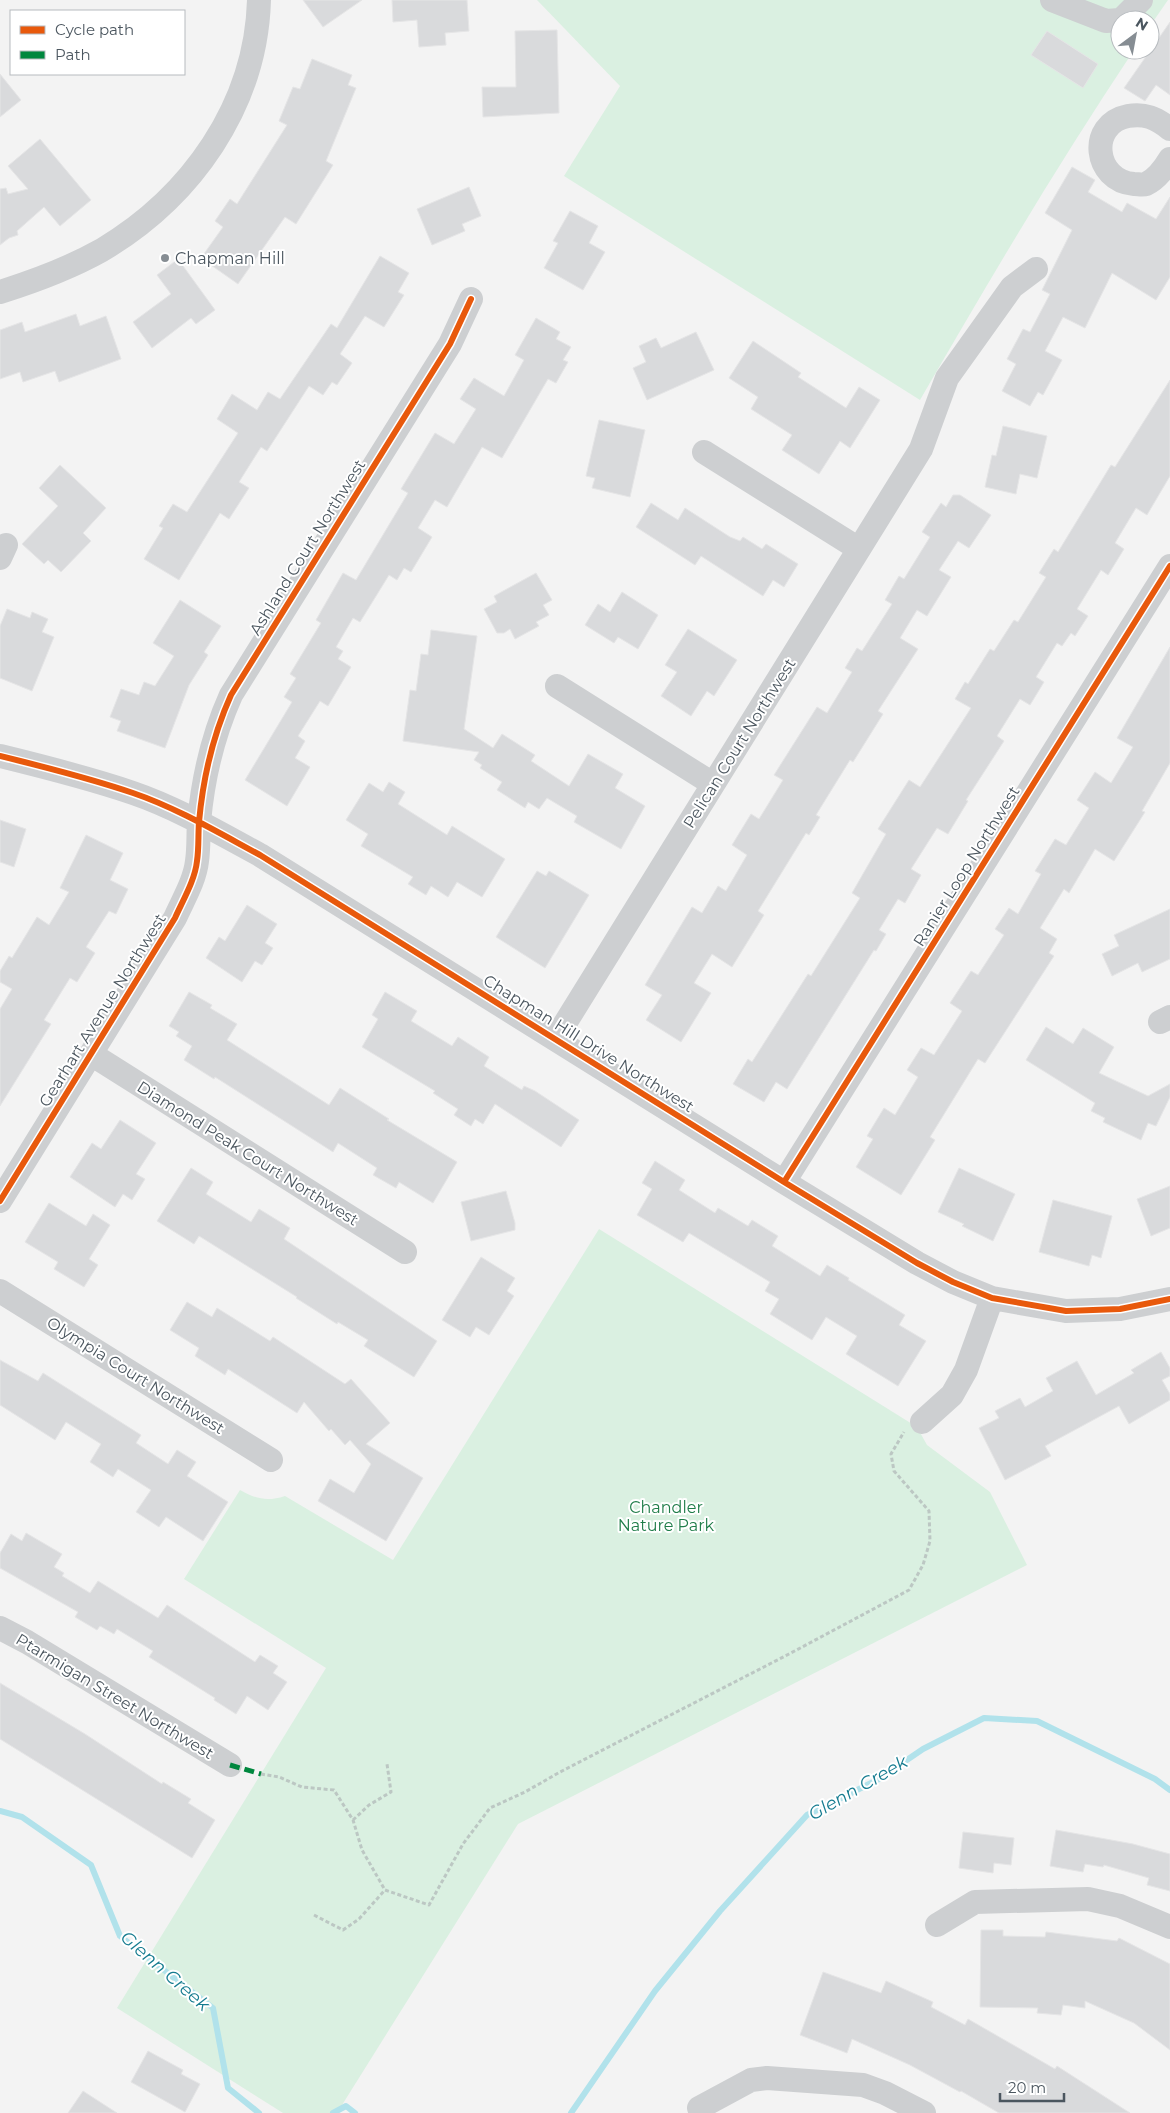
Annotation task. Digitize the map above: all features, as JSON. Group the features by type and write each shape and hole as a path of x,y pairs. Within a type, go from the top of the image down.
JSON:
{"street":[{"path":"0,292 67,267 102,250 143,222 172,196 203,160 224,129 243,87 252,54 259,0"},
{"path":"1052,0 1106,21 1110,21"},
{"path":"1130,10 1141,0"},
{"path":"1170,129 1157,120 1141,114 1123,117 1111,124 1099,146 1103,164 1112,176 1128,183 1145,184 1160,174 1170,159"},
{"name":"Pelican Court Northwest","path":"556,1038 921,449 947,378 1012,287 1036,269"},
{"name":"Ashland Court Northwest","path":"199,822 213,742 219,722 231,695 450,344 471,298"},
{"path":"704,452 859,549"},
{"name":"Ranier Loop Northwest","path":"784,1182 1170,566"},
{"path":"557,686 713,784"},
{"name":"Chapman Hill Drive Northwest","path":"0,756 81,776 135,793 199,822 260,854 784,1182 917,1263 953,1282 992,1298 1066,1311 1120,1310 1170,1299"},
{"name":"Gearhart Avenue Northwest","path":"0,1201 175,918 197,862 199,822"},
{"name":"Diamond Peak Court Northwest","path":"91,1054 405,1252"},
{"name":"Olympia Court Northwest","path":"0,1291 271,1460"},
{"path":"922,1422 952,1395 966,1370 992,1298"},
{"name":"Ptarmigan Street Northwest","path":"0,1628 27,1642 230,1765"},
{"path":"937,1925 975,1902 1088,1899 1120,1906 1170,1927"},
{"path":"699,2108 751,2080 767,2078 862,2085 885,2093 924,2113"}],"path":[{"path":"261,1774 278,1777 302,1787 334,1790 354,1820 362,1850 385,1890 429,1905 463,1844 490,1808 525,1792 909,1590 923,1564 930,1541 929,1511 894,1471 891,1454 905,1429 922,1422"},
{"path":"354,1820 369,1805 391,1792 387,1764"},
{"path":"314,1915 343,1930 359,1919 385,1890"}],"green space":[{"path":"537,0 1168,0 1160,12 1160,10 1110,10 1110,60 1127,60 1024,223 920,400 564,176 620,86"},
{"name":"Chandler Nature Park","path":"599,1229 917,1427 927,1445 990,1492 1027,1565 518,1824 337,2113 283,2113 117,2008 326,1668 184,1579 240,1490 262,1499 285,1496 393,1560"}],"building":[{"path":"303,0 362,0 323,27"},
{"path":"392,0 467,0 469,31 445,33 446,45 419,47 417,20 393,22"},
{"path":"1170,22 1170,95 1156,85 1145,101 1124,88 1144,60 1160,60 1160,36"},
{"path":"557,30 559,113 483,117 482,87 516,87 515,31"},
{"path":"1047,31 1098,64 1083,88 1031,55"},
{"path":"312,59 352,75 348,85 356,88 326,161 333,165 296,224 285,217 238,284 201,258 223,227 215,221 230,199 237,204 287,125 279,121 293,87 300,89"},
{"path":"0,74 21,100 0,117"},
{"path":"40,139 91,200 60,226 44,207 17,231 18,235 9,238 0,245 0,189 6,188 8,194 28,189 8,166"},
{"path":"1072,167 1095,180 1088,192 1122,212 1127,203 1156,219 1170,197 1170,277 1156,300 1112,273 1085,328 1063,317 1045,351 1062,360 1043,395 1038,392 1030,406 1002,391 1016,364 1007,359 1023,329 1030,332 1050,294 1042,290 1072,230 1045,213"},
{"path":"469,187 481,216 462,224 465,231 432,245 417,209"},
{"path":"570,211 598,226 589,243 605,252 583,290 544,268 558,243 553,241"},
{"path":"380,256 409,273 398,292 404,295 384,327 365,316 340,354 352,363 337,385 332,382 323,395 309,386 267,451 261,447 239,482 249,488 229,519 220,513 179,580 144,559 163,528 159,526 173,504 187,512 238,433 217,419 232,394 257,410 268,392 280,399 331,324 337,328"},
{"path":"178,259 215,310 196,324 191,318 152,348 133,322 171,294 157,275"},
{"path":"76,314 80,326 106,316 121,359 59,382 55,371 23,382 20,372 0,379 0,330 22,322 25,332"},
{"path":"536,318 560,332 556,339 571,347 563,360 568,362 556,383 548,379 502,458 482,447 447,507 435,500 418,528 432,537 411,572 404,568 397,580 389,575 360,622 353,618 336,647 343,651 338,659 351,667 328,706 320,701 298,736 305,741 295,758 310,767 287,806 245,780 292,702 284,697 296,678 290,674 321,623 316,620 343,573 356,580 408,493 401,489 435,433 454,444 476,409 460,399 474,378 504,396 524,360 515,355"},
{"path":"696,332 714,370 647,400 633,368 646,362 639,346 656,338 661,348"},
{"path":"753,341 801,373 798,377 846,408 859,387 880,400 850,448 840,441 819,474 782,450 792,435 751,409 758,397 729,378"},
{"path":"1170,380 1170,476 1147,515 1136,508 1115,543 1124,549 1108,575 1101,570 1077,609 1088,616 1075,636 1071,633 1062,646 1057,643 1036,677 1044,682 1030,705 1020,699 997,736 1004,741 966,800 968,801 948,834 937,828 911,869 921,875 905,903 898,899 879,930 886,934 876,951 874,950 787,1089 776,1082 764,1102 733,1084 748,1059 752,1062 808,974 811,976 860,898 852,893 886,834 878,829 909,780 920,787 971,708 955,699 965,682 968,684 990,649 994,651 1014,620 1018,622 1046,577 1039,573 1054,549 1058,552 1111,465 1115,467"},
{"path":"599,420 645,430 630,497 592,488 595,478 586,476"},
{"path":"1003,426 1047,436 1037,478 1020,474 1016,494 985,487 992,455 996,456"},
{"path":"60,465 106,508 83,533 91,541 61,572 48,560 44,564 22,544 58,506 39,488"},
{"path":"953,495 960,495 991,515 969,548 958,541 939,570 951,577 927,616 917,610 900,638 918,649 878,711 883,714 853,762 850,760 816,815 820,817 809,835 806,833 758,911 764,915 732,967 712,954 694,983 711,993 681,1042 646,1020 662,995 645,985 692,907 702,913 718,886 726,891 747,855 732,845 751,814 759,819 783,780 774,775 817,707 827,713 852,672 845,668 857,648 862,651 892,604 885,600 899,576 904,579 930,537 922,532 941,503 946,507"},
{"path":"651,503 678,520 685,508 730,537 740,541 743,537 762,549 766,544 798,564 784,587 773,580 763,596 701,556 695,565 636,527"},
{"path":"536,573 552,600 543,605 549,615 536,622 539,626 515,639 510,629 504,633 497,633 484,609 497,602 494,596"},
{"path":"622,592 658,615 638,649 618,637 614,643 585,625 598,604 610,612"},
{"path":"180,600 221,626 204,652 208,655 189,685 165,748 117,731 121,721 110,717 121,689 139,695 144,682 155,686 174,656 153,643"},
{"path":"7,609 30,618 32,612 48,619 42,632 54,637 32,691 0,678 0,626"},
{"path":"688,629 737,660 714,696 707,691 691,716 661,696 677,672 665,665"},
{"path":"431,630 477,636 464,729 493,748 502,734 535,755 531,761 569,786 588,754 623,774 615,788 645,806 621,849 574,822 577,816 547,798 539,809 528,802 525,808 497,790 502,782 480,768 482,765 474,760 479,752 403,741 410,690 416,691 421,654 428,655"},
{"path":"1170,647 1170,763 1142,811 1145,812 1114,861 1095,849 1069,893 1064,889 1040,928 1057,939 1049,953 1054,956 985,1063 978,1059 930,1137 935,1140 901,1195 856,1167 873,1139 867,1136 884,1108 895,1115 918,1077 907,1070 921,1048 934,1055 962,1011 950,1003 971,971 978,975 1004,935 995,929 1009,908 1018,914 1041,874 1035,871 1055,839 1066,845 1089,808 1077,800 1095,772 1111,783 1133,747 1117,738"},
{"path":"389,782 405,792 398,804 447,835 452,826 505,859 482,897 457,882 448,897 431,886 426,895 408,884 413,877 361,846 368,834 346,820 369,783 383,792"},
{"path":"0,820 26,829 14,867 0,862"},
{"path":"86,835 123,853 110,880 128,889 116,914 109,911 86,947 95,953 77,982 70,978 44,1020 51,1024 0,1106 0,1009 12,989 0,982 0,971 9,956 12,958 37,917 49,925 69,892 60,888"},
{"path":"537,871 546,876 549,871 589,895 545,968 496,937"},
{"path":"247,905 277,924 265,943 273,948 262,965 255,961 242,982 206,958 219,937 225,941"},
{"path":"1170,909 1170,959 1142,972 1138,963 1112,976 1102,954 1119,946 1114,935"},
{"path":"189,992 212,1005 210,1008 237,1024 227,1040 329,1105 340,1088 389,1119 387,1120 457,1162 433,1203 399,1182 396,1188 373,1175 377,1168 338,1143 333,1152 215,1077 214,1079 184,1060 192,1046 176,1036 179,1032 169,1026"},
{"path":"385,992 417,1011 411,1021 452,1046 458,1037 489,1057 484,1066 522,1090 524,1086 535,1091 579,1120 561,1147 495,1104 483,1124 475,1119 471,1126 454,1115 458,1109 433,1093 435,1091 362,1047 378,1019 372,1015"},
{"path":"1046,1027 1073,1044 1083,1028 1114,1047 1099,1073 1148,1096 1170,1084 1170,1097 1156,1126 1148,1123 1141,1140 1103,1122 1105,1118 1091,1111 1095,1103 1026,1060"},
{"path":"120,1120 156,1143 136,1174 145,1179 132,1200 123,1194 115,1207 70,1177 92,1143 101,1149"},
{"path":"655,1161 685,1180 679,1190 715,1213 718,1208 748,1226 752,1220 778,1236 772,1246 820,1276 827,1265 905,1315 899,1325 926,1341 898,1386 846,1354 857,1336 826,1317 812,1340 770,1314 779,1299 765,1291 770,1282 689,1233 683,1242 637,1215 652,1189 642,1183"},
{"path":"191,1168 213,1182 206,1194 251,1222 259,1209 290,1228 284,1239 437,1341 414,1377 364,1346 368,1340 338,1322 337,1324 199,1236 194,1244 157,1221"},
{"path":"959,1168 1015,1194 993,1241 962,1226 964,1224 938,1212"},
{"path":"1170,1186 1170,1228 1151,1236 1137,1199"},
{"path":"506,1191 515,1223 515,1230 471,1241 461,1202"},
{"path":"1053,1200 1112,1216 1101,1258 1092,1255 1089,1266 1039,1252"},
{"path":"49,1203 86,1226 93,1214 110,1225 89,1259 98,1265 84,1287 54,1269 58,1262 25,1242"},
{"path":"481,1257 515,1278 507,1291 514,1296 489,1335 476,1327 470,1337 442,1320"},
{"path":"187,1302 212,1317 217,1308 270,1341 273,1337 345,1384 351,1379 390,1423 366,1444 423,1478 386,1541 318,1501 330,1479 354,1493 371,1464 350,1440 345,1445 331,1429 329,1431 304,1402 297,1413 228,1369 225,1375 195,1356 199,1348 170,1330"},
{"path":"1161,1352 1170,1368 1170,1376 1162,1380 1170,1394 1170,1400 1129,1424 1119,1406 1045,1446 1051,1456 1005,1480 979,1428 999,1418 995,1411 1020,1398 1025,1407 1053,1391 1046,1378 1077,1361 1096,1395 1134,1373 1131,1370"},
{"path":"0,1360 38,1381 43,1373 141,1435 136,1443 168,1464 177,1450 196,1462 187,1476 228,1502 203,1541 166,1517 159,1527 136,1512 151,1490 118,1469 113,1477 90,1462 101,1444 66,1422 55,1440 0,1405"},
{"path":"26,1533 62,1554 54,1567 64,1573 62,1576 90,1593 98,1581 158,1618 167,1605 255,1662 260,1655 278,1666 273,1673 287,1682 268,1710 247,1696 236,1714 214,1700 215,1698 149,1657 153,1651 117,1629 114,1634 100,1626 97,1630 75,1617 78,1612 0,1568 0,1553 11,1534 22,1541"},
{"path":"0,1683 85,1734 162,1784 163,1782 191,1799 188,1803 215,1820 192,1858 0,1739"},
{"path":"1056,1830 1133,1844 1170,1854 1170,1891 1147,1885 1149,1878 1104,1865 1103,1867 1085,1864 1083,1872 1050,1866"},
{"path":"963,1832 1014,1838 1011,1865 994,1863 993,1873 959,1868"},
{"path":"981,1930 1003,1930 1003,1936 1045,1937 1046,1932 1117,1941 1119,1938 1170,1964 1170,2050 1134,2023 1085,2001 1085,2008 1063,2005 1061,2015 1037,2013 1038,2008 980,2007"},
{"path":"823,1972 881,1993 886,1981 933,2002 931,2007 965,2025 968,2019 1055,2069 1057,2066 1130,2113 999,2113 910,2065 852,2039 847,2053 800,2035"},
{"path":"148,2051 183,2070 181,2074 200,2084 185,2112 131,2082"},
{"path":"83,2091 117,2113 68,2113"}],"waterway":[{"name":"Glenn Creek","path":"571,2113 655,1991 720,1911 807,1815 879,1779 923,1749 984,1718 1037,1721 1155,1779 1170,1790"},
{"name":"Glenn Creek","path":"0,1811 22,1817 91,1865 120,1936 213,2008 228,2088 259,2113"},
{"name":"Glenn Creek","path":"333,2113 346,2106 355,2113"}],"marked path":[{"path":"230,1765 261,1774"}],"cycle path":[{"path":"0,1201 175,918 188,890 197,861 199,822 206,773 214,741 231,695 450,344 471,299"},
{"path":"784,1182 1170,566"},
{"path":"0,756 83,778 149,799 198,821 260,855 784,1182 917,1263 953,1282 992,1298 1066,1311 1120,1309 1170,1299"}],"place":[{"name":"Chapman Hill","path":"165,258"}]}
